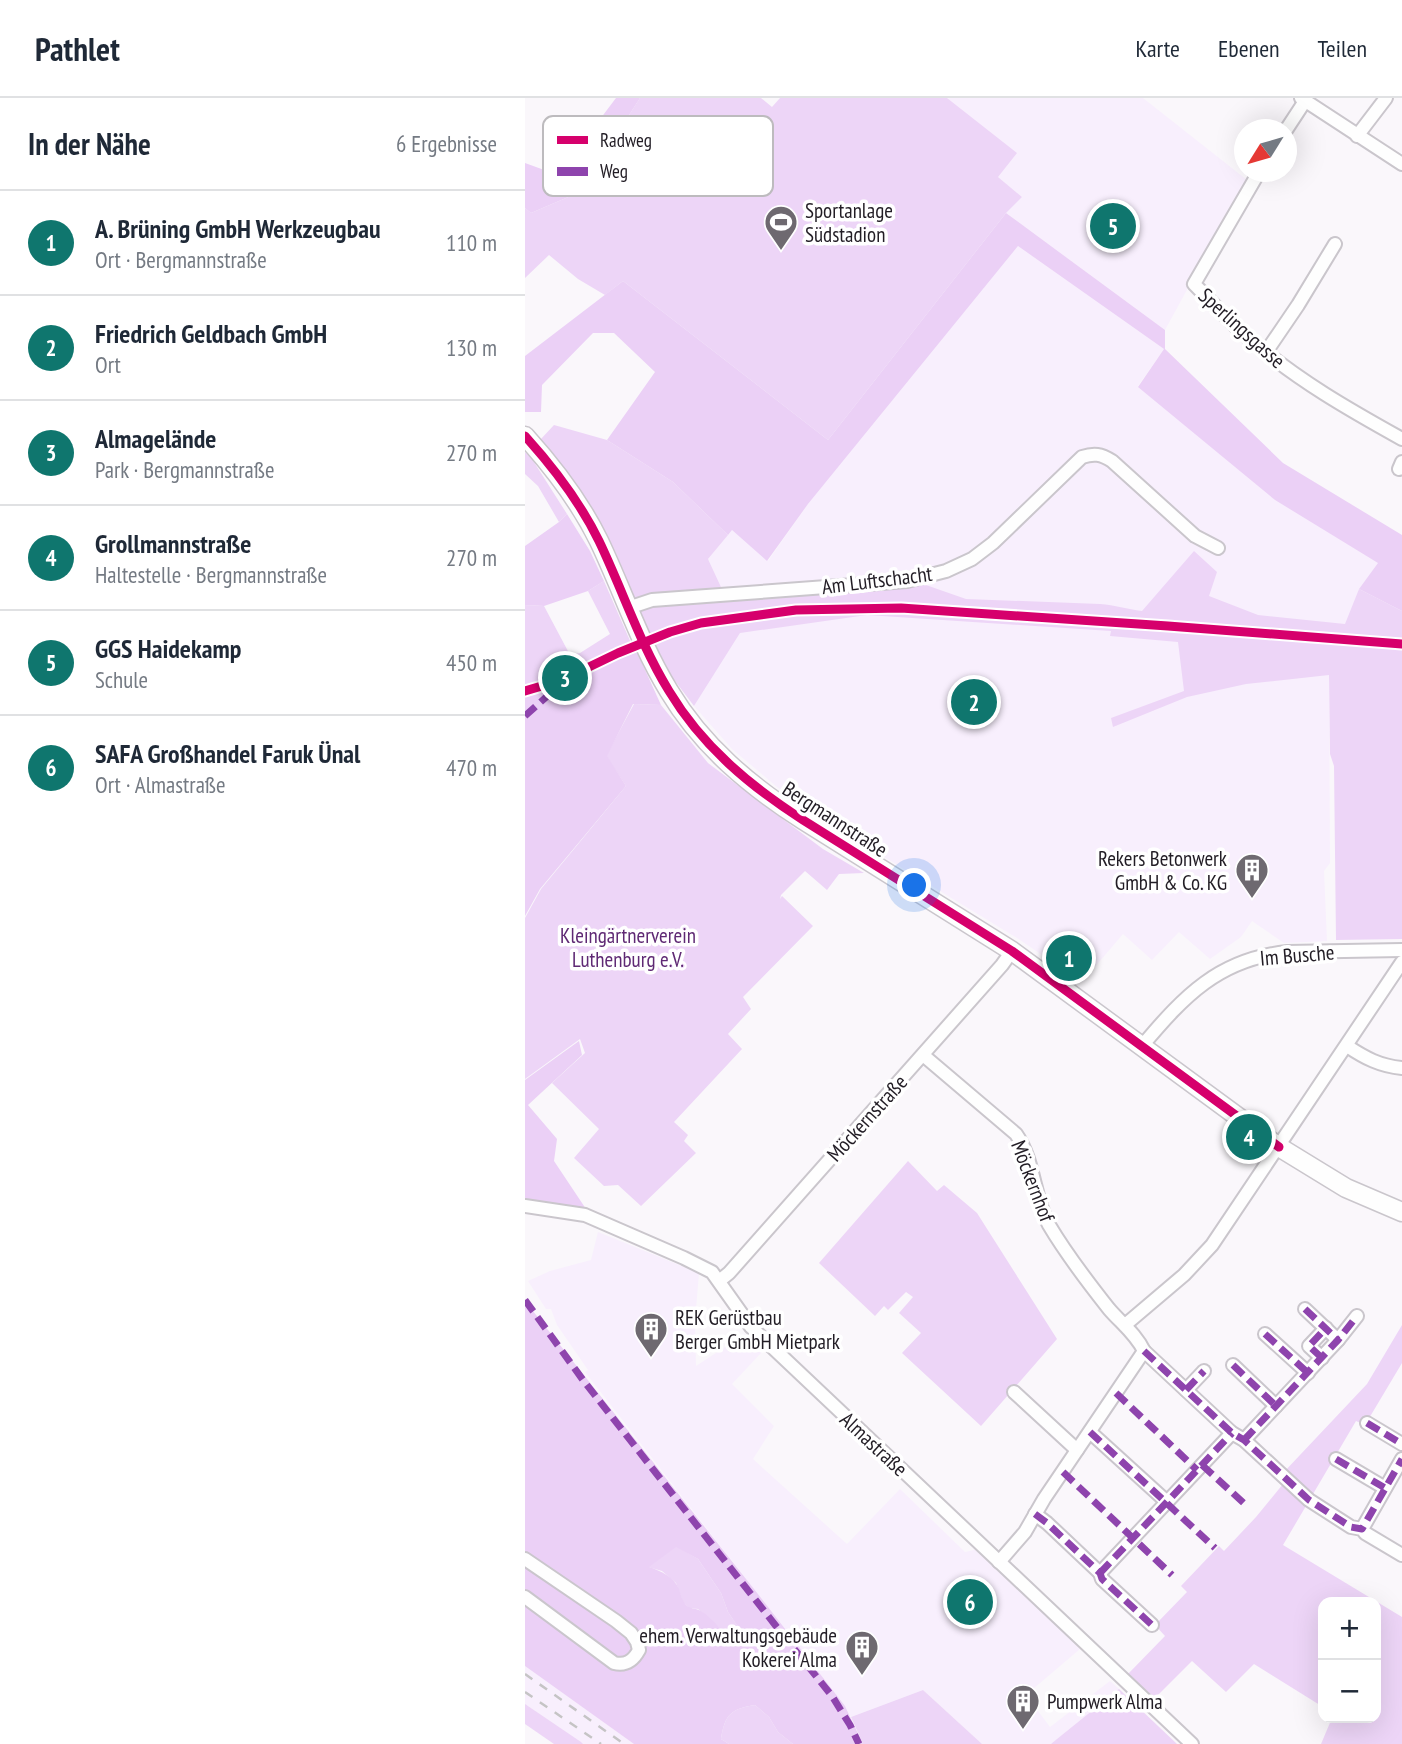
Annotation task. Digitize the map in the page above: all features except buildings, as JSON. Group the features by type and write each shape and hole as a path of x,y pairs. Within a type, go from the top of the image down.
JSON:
{"street":[{"path":"1357,136 1386,98"},
{"path":"1292,119 1303,100 1402,164"},
{"name":"Sperlingsgasse","path":"1253,182 1194,284 1251,341 1297,377 1338,404 1402,439"},
{"path":"1266,352 1335,244"},
{"name":"Bergmannstraße","path":"525,436 572,495 598,539 650,657 681,709 710,746 748,781 803,820 1012,951 1279,1147 1346,1188 1402,1212"},
{"name":"Am Luftschacht","path":"628,608 652,600 890,583 946,572 972,559 993,543 1082,457 1094,454 1112,461 1195,536 1218,548"},
{"name":"Im Busche","path":"1142,1046 1196,989 1221,971 1240,962 1287,952 1402,950"},
{"name":"Möckernstraße","path":"719,1281 923,1055 1012,951"},
{"path":"1125,1325 1198,1262 1212,1245 1402,962"},
{"path":"1347,1046 1372,1061 1402,1068"},
{"name":"Möckernhof","path":"923,1055 1016,1134 1030,1160 1041,1206 1049,1224 1143,1351 1232,1433 1244,1440 1300,1494 1325,1512 1351,1527 1362,1529 1402,1555"},
{"name":"Almastraße","path":"525,1206 597,1219 712,1272 751,1327 1192,1744"},
{"path":"1305,1308 1338,1340"},
{"path":"1244,1440 1308,1373 1357,1316"},
{"path":"1322,1357 1309,1346 1326,1328"},
{"path":"1265,1334 1308,1373"},
{"path":"999,1562 1025,1532 1143,1351"},
{"path":"1233,1365 1276,1406"},
{"path":"1186,1390 1204,1371"},
{"path":"1014,1392 1077,1450"},
{"path":"1367,1423 1402,1444"},
{"path":"1090,1432 1167,1502"},
{"path":"1100,1573 1232,1433"},
{"path":"1336,1459 1385,1488"},
{"path":"1362,1529 1402,1459"},
{"path":"1035,1514 1152,1625"},
{"path":"525,1559 616,1621 631,1633 639,1650 628,1663 614,1663 525,1597"}],"shaded area":[{"path":"616,98 640,98 629,116 602,116"},
{"path":"947,98 1143,98 1234,170 1234,182 1246,182 1165,330 1006,213 1022,197 998,177"},
{"path":"525,163 543,170 543,196 571,196 531,213 525,208"},
{"path":"1006,213 1165,330 1165,349 1283,463 1402,535 1402,611 1359,589 1378,563 1275,500 1138,387 1164,349 1018,246 808,504 767,561 732,530 728,535 673,482 607,440 655,372 614,333 593,333 542,385 541,412 525,412 525,356 623,281 828,440"},
{"path":"1018,246 1164,349 1138,386 1275,500 1379,563 1359,589 1329,675 1330,863 1324,871 1327,941 1284,943 1252,921 1241,937 1210,959 1179,932 1152,960 1123,934 1082,982 777,787 732,749 694,706 740,633 708,559 732,530 768,561 808,504"},
{"path":"567,514 590,551 604,581 588,591 544,606 525,605 525,546"},
{"path":"637,652 661,705 633,704 607,756 626,786 540,889 525,916 525,696"},
{"path":"579,1041 582,1055 528,1105 557,1139 554,1161 586,1209 525,1201 525,1080"},
{"path":"598,1232 699,1273 695,1321 696,1366 745,1334 762,1352 732,1384 774,1426 753,1459 847,1544 900,1489 965,1552 978,1549 1080,1649 1026,1695 1050,1727 1110,1681 1119,1689 1051,1744 982,1744 923,1690 851,1717 585,1372 588,1370 557,1325 551,1309 546,1309 528,1281 550,1271 591,1260"},
{"path":"525,1301 845,1706 863,1744 793,1744 778,1732 769,1717 755,1705 740,1708 727,1718 721,1739 729,1744 634,1744 525,1666","holes":["676,1547 698,1559 721,1593 728,1612 742,1633 736,1637 726,1632 706,1614 688,1606 674,1581 649,1567"]},
{"path":"525,1666 634,1744 579,1744 580,1742 525,1704"}],"green space":[{"name":"Sportanlage Südstadion","path":"640,98 761,98 772,107 780,98 947,98 1017,153 998,177 1022,197 1006,213 828,440 623,281 605,295 578,279 549,255 525,278 525,208 531,213 571,196 773,196 773,116 629,116"},
{"path":"554,425 607,440 673,482 728,535 708,559 727,600 923,584 966,599 1100,604 1142,611 1194,551 1217,572 1209,596 1258,615 1345,624 1359,589 1402,611 1402,939 1336,940 1334,766 1330,754 1329,675 1246,684 1187,697 1113,727 1111,718 1184,691 1178,642 1110,636 1111,631 867,615 740,633 694,706 672,677 656,646 615,551 540,440"},
{"path":"525,452 567,514 559,522 538,486 525,474"},
{"path":"604,581 631,643 634,643 631,655 602,666 525,718 525,605 544,606 570,655 580,653 610,634 588,591"},
{"name":"Kleingärtnerverein Luthenburg e.V.","path":"634,704 661,705 708,763 823,849 864,873 839,874 827,890 805,871 781,895 780,899 782,896 813,926 743,997 751,1009 728,1034 742,1049 674,1122 688,1135 684,1141 696,1153 641,1206 618,1185 604,1186 574,1158 599,1129 552,1083 585,1053 580,1039 525,1079 525,918 541,889 626,786 606,756"},
{"path":"908,1161 937,1191 944,1185 977,1213 1057,1339 981,1426 902,1353 921,1333 899,1313 913,1297 906,1292 888,1310 884,1306 875,1316 819,1263"},
{"path":"1402,1325 1402,1363 1365,1425 1356,1421 1283,1545 1369,1597 1318,1597 1318,1704 1254,1664 1226,1692 1192,1661 1155,1698 1128,1674 1165,1636 1155,1625 1187,1592 1181,1586 1219,1546 1224,1551 1256,1517 1283,1484 1283,1473 1367,1384"},
{"path":"676,1546 698,1559 721,1593 728,1612 742,1633 736,1637 727,1634 698,1609 689,1608 683,1602 676,1583 662,1571 648,1567"},
{"path":"1381,1604 1402,1617 1402,1744 1321,1744 1330,1723 1381,1723"},
{"path":"1119,1689 1177,1744 1051,1744 1057,1739"},
{"path":"923,1690 982,1744 863,1744 851,1717"},
{"path":"525,1704 583,1744 554,1744 525,1724"},
{"path":"755,1705 769,1717 778,1732 793,1744 729,1744 721,1739 727,1718 731,1714 740,1708"}],"railway":[{"path":"525,1674 624,1744"},
{"path":"525,1692 601,1744"}],"marked path":[{"path":"525,716 553,691 559,682"},
{"path":"525,1300 583,1380 832,1696 859,1744"},
{"path":"1305,1309 1338,1340"},
{"path":"1244,1440 1338,1340 1357,1316"},
{"path":"1322,1358 1309,1346 1326,1328"},
{"path":"1265,1334 1308,1373"},
{"path":"1144,1351 1309,1500 1351,1527 1362,1529 1402,1459"},
{"path":"1233,1365 1276,1406"},
{"path":"1186,1390 1204,1371"},
{"path":"1116,1393 1197,1470"},
{"path":"1367,1423 1402,1444"},
{"path":"1090,1432 1215,1548"},
{"path":"1100,1573 1232,1433"},
{"path":"1336,1459 1385,1488"},
{"path":"1202,1465 1247,1506"},
{"path":"1063,1472 1172,1575"},
{"path":"1035,1514 1152,1625"}],"cycle path":[{"path":"525,436 566,486 592,527 649,655 682,711 712,747 764,793 1012,951 1279,1147"},
{"path":"525,691 562,680 670,632 701,623 796,610 901,608 1402,644"}],"place":[{"name":"GGS Haidekamp","path":"1113,226"},
{"name":"Sportanlage Südstadion","path":"781,252"},
{"name":"Almagelände","path":"565,678"},
{"name":"Friedrich Geldbach GmbH","path":"974,702"},
{"name":"Rekers Betonwerk GmbH & Co. KG","path":"1252,900"},
{"name":"A. Brüning GmbH Werkzeugbau","path":"1069,958"},
{"name":"Grollmannstraße","path":"1249,1137"},
{"name":"REK Gerüstbau Berger GmbH Mietpark","path":"651,1359"},
{"name":"SAFA Großhandel Faruk Ünal","path":"970,1602"},
{"name":"ehem. Verwaltungsgebäude Kokerei Alma","path":"862,1677"},
{"name":"Pumpwerk Alma","path":"1023,1731"}]}
